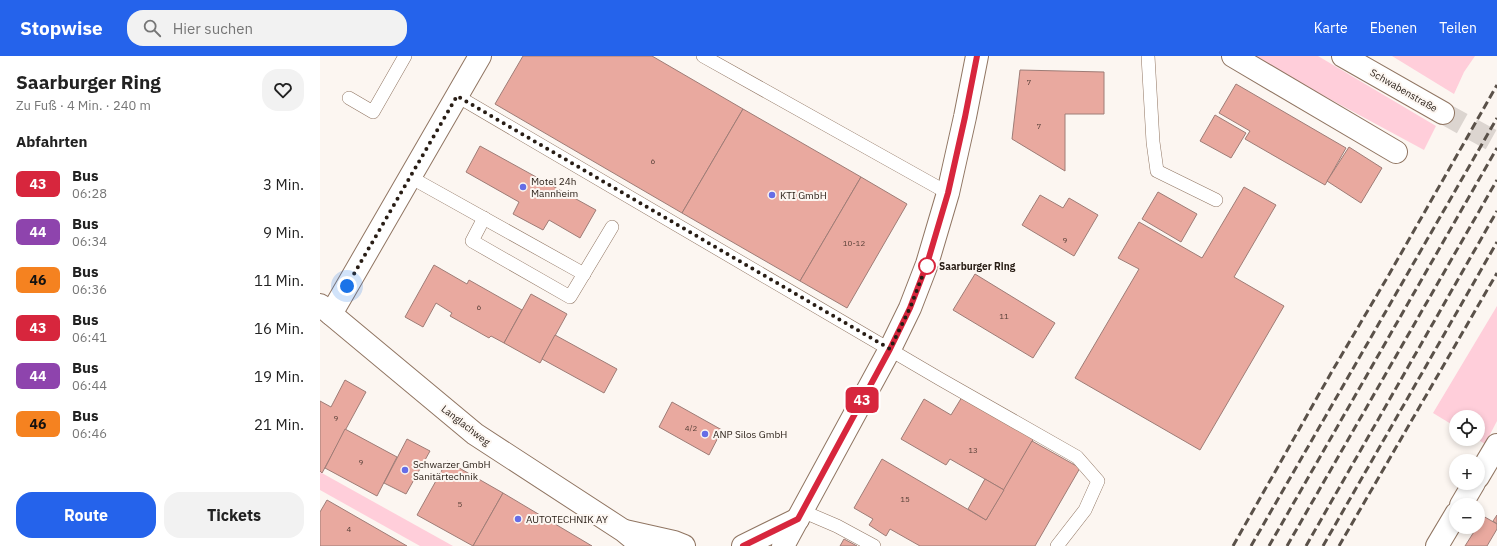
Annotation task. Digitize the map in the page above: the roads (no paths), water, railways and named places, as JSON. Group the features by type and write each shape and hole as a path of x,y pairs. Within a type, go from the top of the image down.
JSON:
{"street":[{"path":"326,309 410,177 480,56"},
{"path":"783,546 890,349 910,308 927,264 948,193 977,56"},
{"path":"1233,56 1396,152"},
{"name":"Schwabenstraße","path":"1343,56 1443,113"},
{"name":"Langlachweg","path":"326,309 475,434 624,530 642,546"},
{"path":"1485,465 1497,445"},
{"path":"743,546 800,515"},
{"path":"1437,546 1449,526"},
{"name":"Langlachweg","path":"624,530 674,542 684,546"}],"lane":[{"path":"349,98 373,112 405,56"},
{"path":"703,56 948,193"},
{"path":"1148,56 1153,142 1157,170 1216,200"},
{"path":"457,96 890,349 1077,456 1098,481 1085,510 1057,546"},
{"path":"410,177 584,274"},
{"path":"484,218 472,241 570,297 612,227"},
{"path":"800,515 837,526 874,546"}],"tunnel":[{"path":"1443,113 1497,143"}],"railway":[{"path":"1233,546 1497,85"},
{"path":"1251,546 1497,118"},
{"path":"1269,546 1497,148"},
{"path":"1287,546 1497,180"},
{"path":"1306,546 1497,211"},
{"path":"1323,546 1497,242"},
{"path":"1339,546 1497,273"}],"place":[{"name":"Motel 24h Mannheim","path":"523,187"},
{"name":"KTI GmbH","path":"772,195"},
{"name":"Saarburger Ring","path":"927,266"},
{"name":"ANP Silos GmbH","path":"705,434"},
{"name":"Schwarzer GmbH Sanitärtechnik","path":"405,470"},
{"name":"AUTOTECHNIK AY","path":"518,519"}]}
